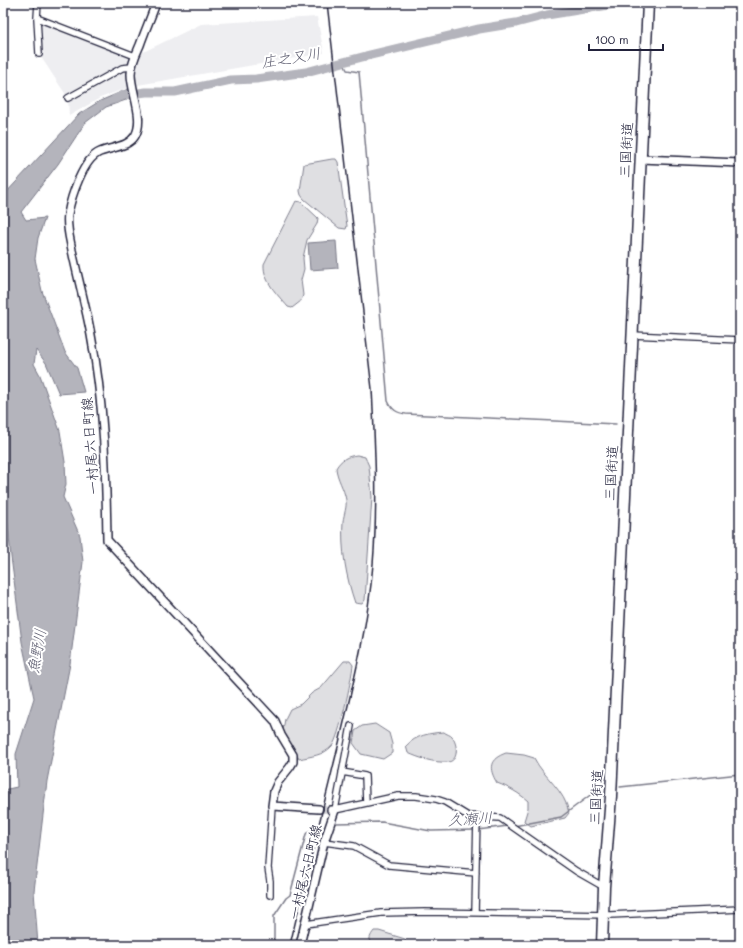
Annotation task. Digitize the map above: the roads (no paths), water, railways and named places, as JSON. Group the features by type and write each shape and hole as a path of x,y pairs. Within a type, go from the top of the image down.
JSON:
{"highway":[{"name":"三国街道","path":"602,945 604,886 611,796 648,3"}],"main road":[{"name":"一村尾六日町線","path":"156,3 132,67 132,86 138,112 139,126 129,143 99,152 87,164 71,202 68,216 68,231 91,335 101,406 105,453 107,540 275,722 293,755 290,767 278,782 274,791 272,806 319,808"},
{"path":"640,159 740,163"},
{"name":"一村尾六日町線","path":"300,945 333,810"}],"street":[{"path":"38,3 37,18 39,54"},
{"path":"37,18 136,56"},
{"path":"68,98 122,68 132,67"},
{"path":"632,334 740,340"},
{"path":"351,726 333,810 398,796 416,796 444,802 468,816 500,818 576,871 604,886"},
{"path":"342,772 365,776 366,803"},
{"path":"270,895 268,868 272,806"},
{"path":"475,913 478,816"},
{"path":"324,842 354,846 390,865 476,873"},
{"path":"306,924 381,913 604,915 740,909"}],"water":[{"name":"魚野川","path":"128,89 126,100 106,107 85,123 58,164 21,212 26,220 45,218 38,238 35,259 42,291 65,352 77,368 84,392 59,394 46,363 36,350 34,364 40,375 60,431 65,462 66,484 63,497 80,536 83,562 70,664 47,781 34,891 38,945 3,945 3,790 17,787 16,754 34,698 22,642 11,557 3,477 3,194 4,195 79,114 100,101"},
{"path":"336,241 338,268 310,270 308,243"}],"waterway":[{"name":"庄之又川","path":"115,99 124,95 146,92 175,92 231,80 256,79 306,72 479,29 516,23 547,15 621,3"},
{"path":"343,62 347,70 359,72 388,401 391,407 397,412 406,414 616,424"},
{"name":"久瀬川","path":"620,787 740,774"},
{"name":"久瀬川","path":"514,826 561,817 597,790"},
{"name":"久瀬川","path":"336,823 382,822 431,831 475,830"},
{"name":"久瀬川","path":"478,830 508,826"},
{"name":"久瀬川","path":"274,945 274,916 286,898 290,895 306,834 309,831"}],"tunnel":[{"path":"319,809 331,810"}],"railway":[{"path":"290,945 359,658 371,588 375,542 376,476 372,389 327,3"}]}
